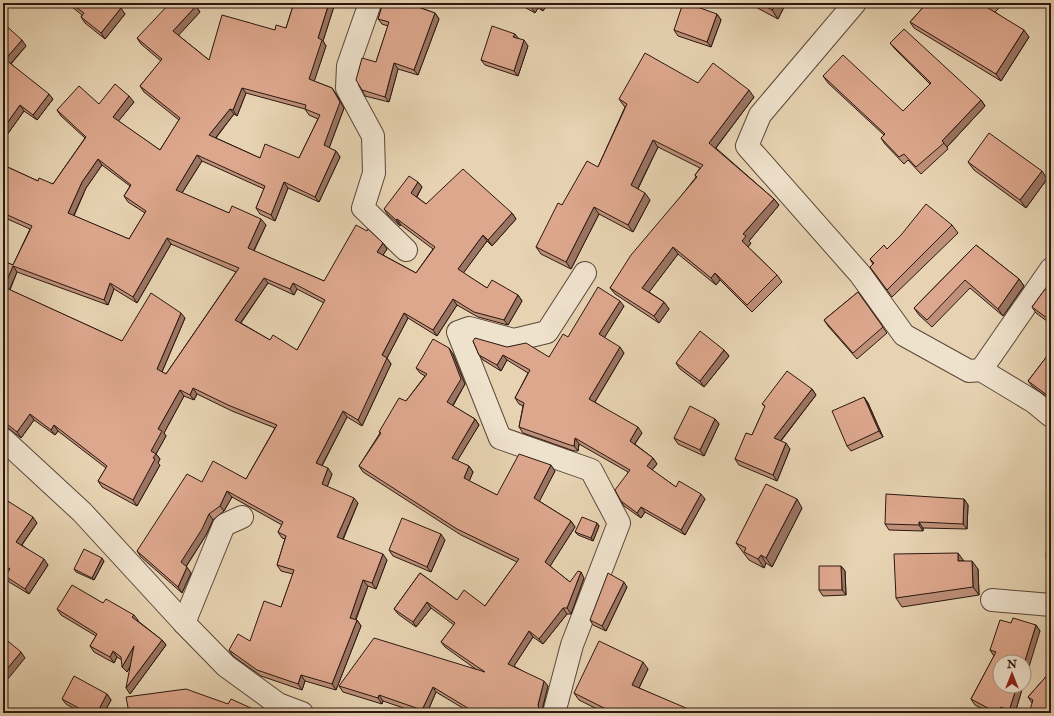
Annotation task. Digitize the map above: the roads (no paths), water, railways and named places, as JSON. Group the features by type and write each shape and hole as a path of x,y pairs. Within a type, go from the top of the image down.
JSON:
{"street":[{"path":"370,3 348,66 347,88 373,136 374,172 363,208 406,250"},
{"path":"855,3 760,115 746,146 860,274 904,334 969,371 981,370 1034,402 1051,416"},
{"path":"981,370 1051,269"},
{"path":"554,713 572,645 619,523 591,470 500,438 458,332 469,328 514,340 547,332 585,274"},
{"path":"3,439 82,512 184,623 226,666 278,704 302,713"},
{"path":"184,623 224,525 242,517"},
{"path":"992,600 1051,606"}]}
